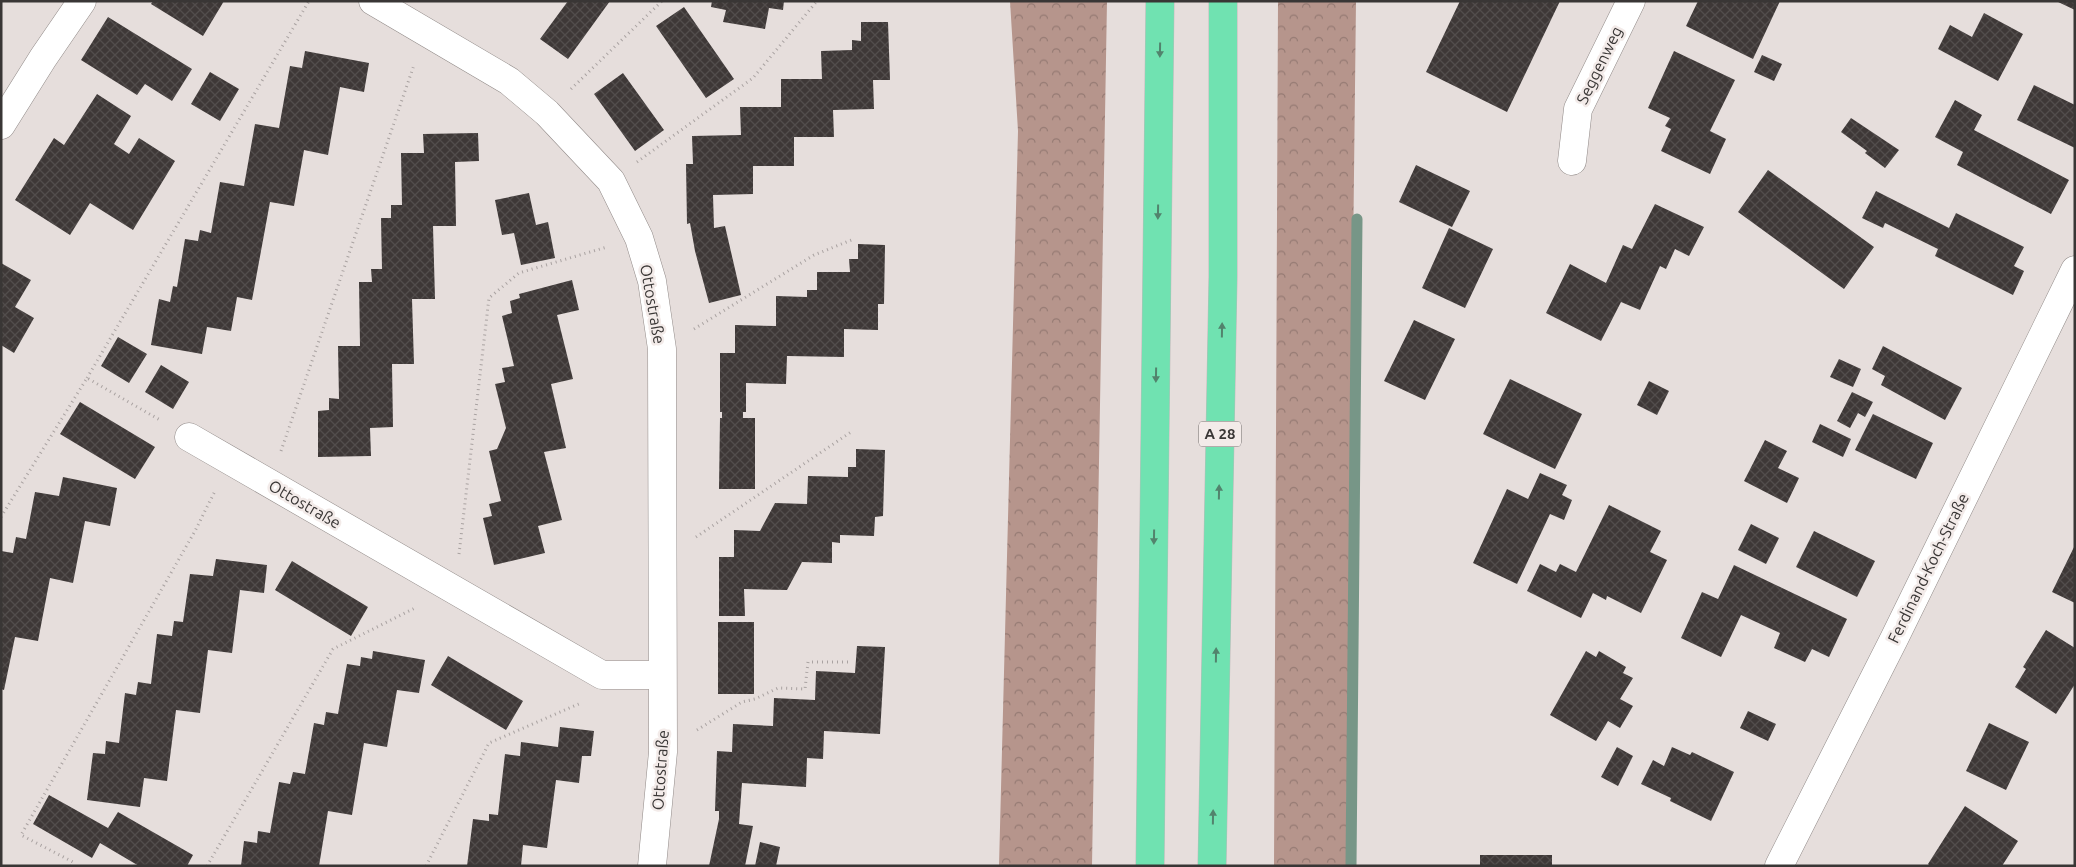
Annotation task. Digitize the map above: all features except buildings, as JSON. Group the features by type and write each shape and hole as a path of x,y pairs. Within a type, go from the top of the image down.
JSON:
{"highway":[{"path":"1150,866 1160,1"},
{"name":"A 28","path":"1212,866 1223,278 1223,1"}],"street":[{"path":"1,125 82,1"},
{"name":"Ottostraße","path":"373,1 509,81 547,112 611,181 639,238 652,281 662,349 663,752 652,866"},
{"name":"Seggenweg","path":"1572,162 1578,109 1631,1"},
{"name":"Ferdinand-Koch-Straße","path":"1779,866 1898,630 2075,270"},
{"name":"Ottostraße","path":"189,437 602,675"},
{"path":"602,675 662,674"}],"path":[{"path":"1,517 86,378 309,1"},
{"path":"547,112 662,1"},
{"path":"611,181 753,78 817,1"},
{"path":"268,482 284,444 426,31"},
{"path":"207,866 333,649 418,606 446,585 489,298 519,273 639,238"},
{"path":"662,349 814,255 854,239"},
{"path":"86,378 189,437"},
{"path":"662,559 851,432"},
{"path":"71,866 73,862 21,835 195,531 229,460"},
{"path":"663,752 742,702 778,688 805,689 808,662 848,662"},
{"path":"426,866 489,743 580,704 602,675"}],"green space":[{"path":"1010,1 1107,1 1092,866 999,866 1018,131"},
{"path":"1278,1 1356,1 1346,866 1274,866"}],"waterway":[{"path":"1351,866 1357,219"}]}
